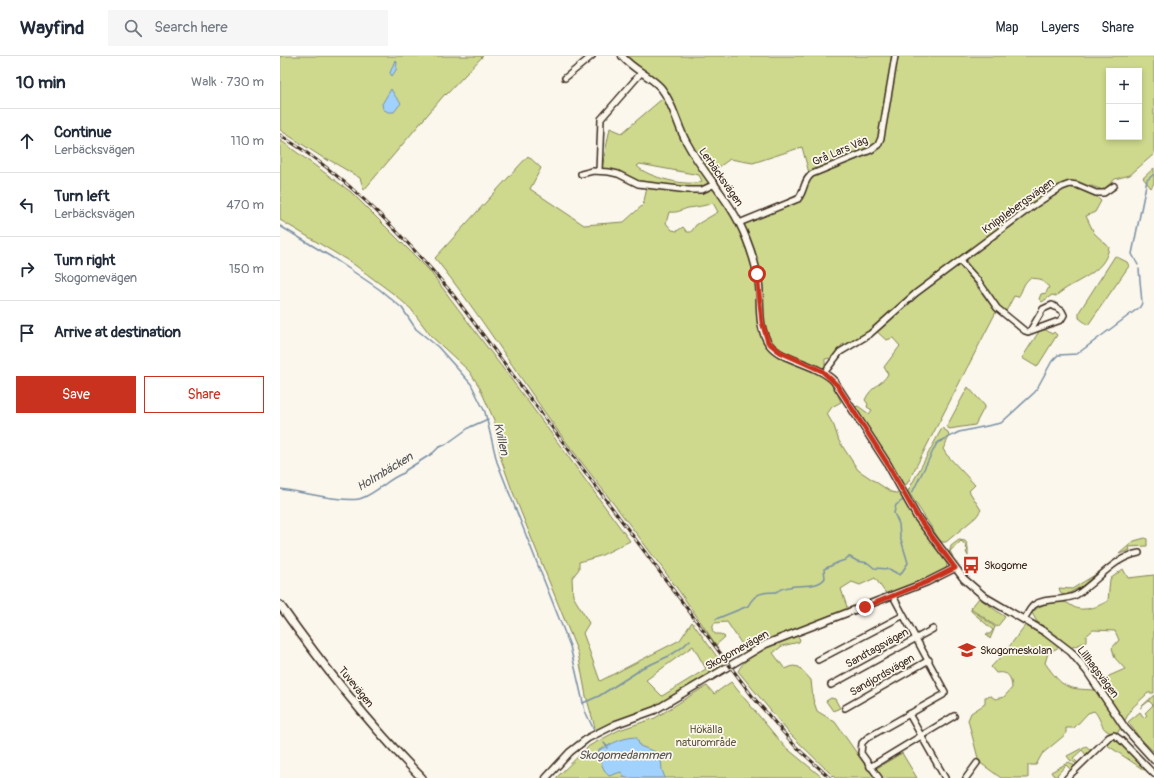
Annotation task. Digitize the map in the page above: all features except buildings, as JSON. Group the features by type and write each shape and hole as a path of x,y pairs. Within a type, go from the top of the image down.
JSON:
{"main road":[{"name":"Tuvevägen","path":"280,605 352,701 422,778"}],"street":[{"path":"565,78 592,56"},
{"name":"Lerbäcksvägen","path":"622,56 656,84 666,95 686,143 728,202 739,223 756,268 763,329 768,342 780,352 824,372 842,393 887,463 917,516 955,568"},
{"name":"Grå Lars Väg","path":"739,223 798,199 802,195 808,177 812,174 871,150 878,145 881,138 894,56"},
{"path":"599,171 601,119 641,73"},
{"path":"581,174 599,171 618,174 638,184 652,187 702,190 715,184"},
{"name":"Knipplebergsvägen","path":"824,372 840,352 870,334 916,293 1033,206 1062,187 1070,184 1077,185 1096,193 1104,193 1114,186"},
{"path":"960,261 980,282 1004,315 1025,331 1030,331 1061,320 1064,315 1062,311 1052,305 1043,309 1030,331"},
{"path":"1024,620 1035,604 1042,601 1063,600 1075,595 1122,559 1139,553"},
{"name":"Skogomevägen","path":"546,778 570,752 584,741 616,724 655,710 763,645 893,596 938,577 955,568"},
{"name":"Lillhagsvägen","path":"955,568 979,593 1054,638 1075,656 1087,671 1125,728 1154,760"},
{"path":"878,778 861,753 862,743 867,738 943,695 945,692 893,596"},
{"path":"818,660 904,615"},
{"name":"Sandtagsvägen","path":"831,685 933,629"},
{"name":"Sandjordsvägen","path":"845,708 929,660"},
{"path":"909,714 945,778"},
{"path":"870,767 954,716"},
{"path":"1067,778 1110,737 1114,735 1121,740 1154,774"},
{"path":"966,778 977,763"}],"green space":[{"path":"280,56 483,56 446,95 445,94 364,190 360,178 326,158 328,161 280,130"},
{"path":"627,56 1154,56 1154,154 1130,175 1115,179 1103,190 1089,185 1083,191 1097,197 1101,201 1095,212 1086,216 1094,233 1109,247 1106,256 1095,271 1063,290 1056,296 1052,295 1042,302 1039,299 1041,294 1046,293 1049,287 1040,279 1030,278 1025,283 1018,297 1014,296 1005,313 966,261 960,264 996,312 907,484 903,486 855,407 858,406 869,414 872,410 867,407 868,404 865,400 870,391 888,374 884,367 900,346 893,338 886,340 873,328 855,342 851,344 843,344 840,350 831,358 825,359 825,366 820,373 834,386 841,402 832,407 827,414 834,426 839,441 858,470 891,492 901,494 917,521 947,564 946,569 939,574 887,595 875,578 860,585 852,582 841,589 848,610 791,631 747,652 727,622 714,623 712,630 715,634 720,634 725,637 716,645 679,590 558,431 482,322 435,258 528,156 541,168 530,189 584,225 624,222 643,205 647,188 601,173 610,128 622,133 669,93 664,87 637,66","holes":["802,147 809,173 804,180 801,193 779,204 781,208 744,223 712,172 730,159 753,163","640,164 699,175 702,181 688,183 668,180 649,174 637,166","713,203 718,212 696,225 691,232 687,232 683,227 677,231 672,230 666,223 669,212 677,212 688,208"]},
{"path":"280,140 351,192 429,270 630,541 600,556 579,562 579,569 572,578 573,596 589,623 583,633 600,681 680,640 692,622 723,665 653,708 596,731 586,696 578,653 512,490 501,459 494,420 479,386 469,371 431,336 411,309 395,295 352,263 280,220","holes":["693,646 706,669 662,696 646,680"]},
{"path":"1154,168 1154,183 1151,188 1143,178"},
{"path":"1115,256 1127,262 1129,266 1088,325 1079,318 1079,312"},
{"path":"1040,330 1046,330 1052,334 1054,332 1057,335 1037,367 1022,358"},
{"path":"968,387 985,406 975,425 949,429 947,426"},
{"path":"942,428 948,432 949,437 943,449 975,485 969,491 981,510 976,517 946,542 942,542 939,539 908,491"},
{"path":"1145,538 1147,539 1147,546 1129,547 1130,550 1119,554 1134,541"},
{"path":"959,540 965,541 967,544 968,550 966,548 967,546 961,541 950,551 953,557 952,558 949,554 951,546"},
{"path":"1123,569 1128,578 1154,575 1154,693 1148,693 1132,708 1117,734 1109,732 1105,729 1094,711 1088,713 1074,728 1066,728 1066,734 1042,754 1036,765 1028,765 1028,778 1001,778 979,762 968,720 971,713 985,704 985,697 991,696 995,699 1004,697 1012,688 1010,678 1007,674 996,673 991,667 1006,651 1026,624 1054,640 1058,636 1037,622 1032,613 1039,607 1058,601 1067,603 1079,609 1087,609 1096,606 1108,601 1110,579","holes":["1093,630 1115,631 1119,640 1112,648 1115,658 1125,669 1109,676 1096,690 1077,689 1066,686 1056,678 1045,663 1048,653 1061,646 1070,648 1086,642 1086,636"]},
{"path":"1098,573 1082,586 1066,595 1061,594 1059,588 1072,589"},
{"path":"979,598 1005,617 997,627 971,608"},
{"path":"971,609 995,627 990,639 986,634 990,634 993,630 971,611"},
{"path":"796,635 800,639 799,642 782,646 773,653 785,669 793,666 799,667 811,680 813,699 817,711 835,722 870,772 902,753 917,778 835,778 789,733 738,671 749,658 756,653"},
{"name":"Hökälla naturområde","path":"731,682 784,746 823,778 556,778 589,746 619,730 655,718 707,686 714,694"},
{"path":"1154,695 1154,752 1139,737 1128,722 1140,712 1144,718 1147,715 1145,713 1153,705 1149,701 1140,708"},
{"path":"831,698 835,699 840,708 833,711 826,701"},
{"path":"1115,739 1146,769 1144,770 1107,745 1109,740"},
{"path":"1086,746 1091,750 1086,755 1082,750 1073,758 1078,763 1077,764 1070,760 1067,756"},
{"path":"1069,762 1075,766 1071,770 1066,765 1057,775 1059,778 1053,775 1051,772"}],"water":[{"path":"395,60 397,62 396,70 392,76 390,73"},
{"path":"391,89 401,103 394,112 388,112 383,109 382,104"},
{"name":"Skogomedammen","path":"636,737 640,746 656,752 661,758 662,770 665,778 625,778 621,772 609,776 607,774 600,760 599,750 621,740"}],"waterway":[{"path":"1138,265 1132,254 1147,180 1154,174"},
{"name":"Kvillen","path":"280,226 333,258 379,289 402,308 416,329 438,347 471,384 485,412 497,462 570,646 585,711 595,732"},
{"path":"912,493 937,443 959,432 1001,423 1035,392 1052,361 1058,355 1077,354 1140,307 1142,303 1139,269"},
{"name":"Holmbäcken","path":"280,489 335,498 362,498 393,478 404,473 406,470 470,427 488,419"},
{"path":"716,619 748,606 753,598 759,594 776,592 789,587 816,584 821,582 825,578 824,569 845,560 848,557 857,561 868,563 874,568 889,569 900,575 908,563 900,536 899,524 894,513 896,505 903,500"},
{"path":"583,703 599,696 641,668 674,653 690,640"},
{"path":"604,743 608,748"}],"railway":[{"path":"280,135 305,151 350,187 372,207 413,248 451,292 753,697 795,746 830,778"}],"place":[{"name":"Skogome","path":"971,565"},
{"name":"Skogomeskolan","path":"967,650"}],"route":[{"path":"757,274 763,331 770,345 780,352 822,371 837,385 887,463 917,516 955,568 927,582 865,607"}]}
